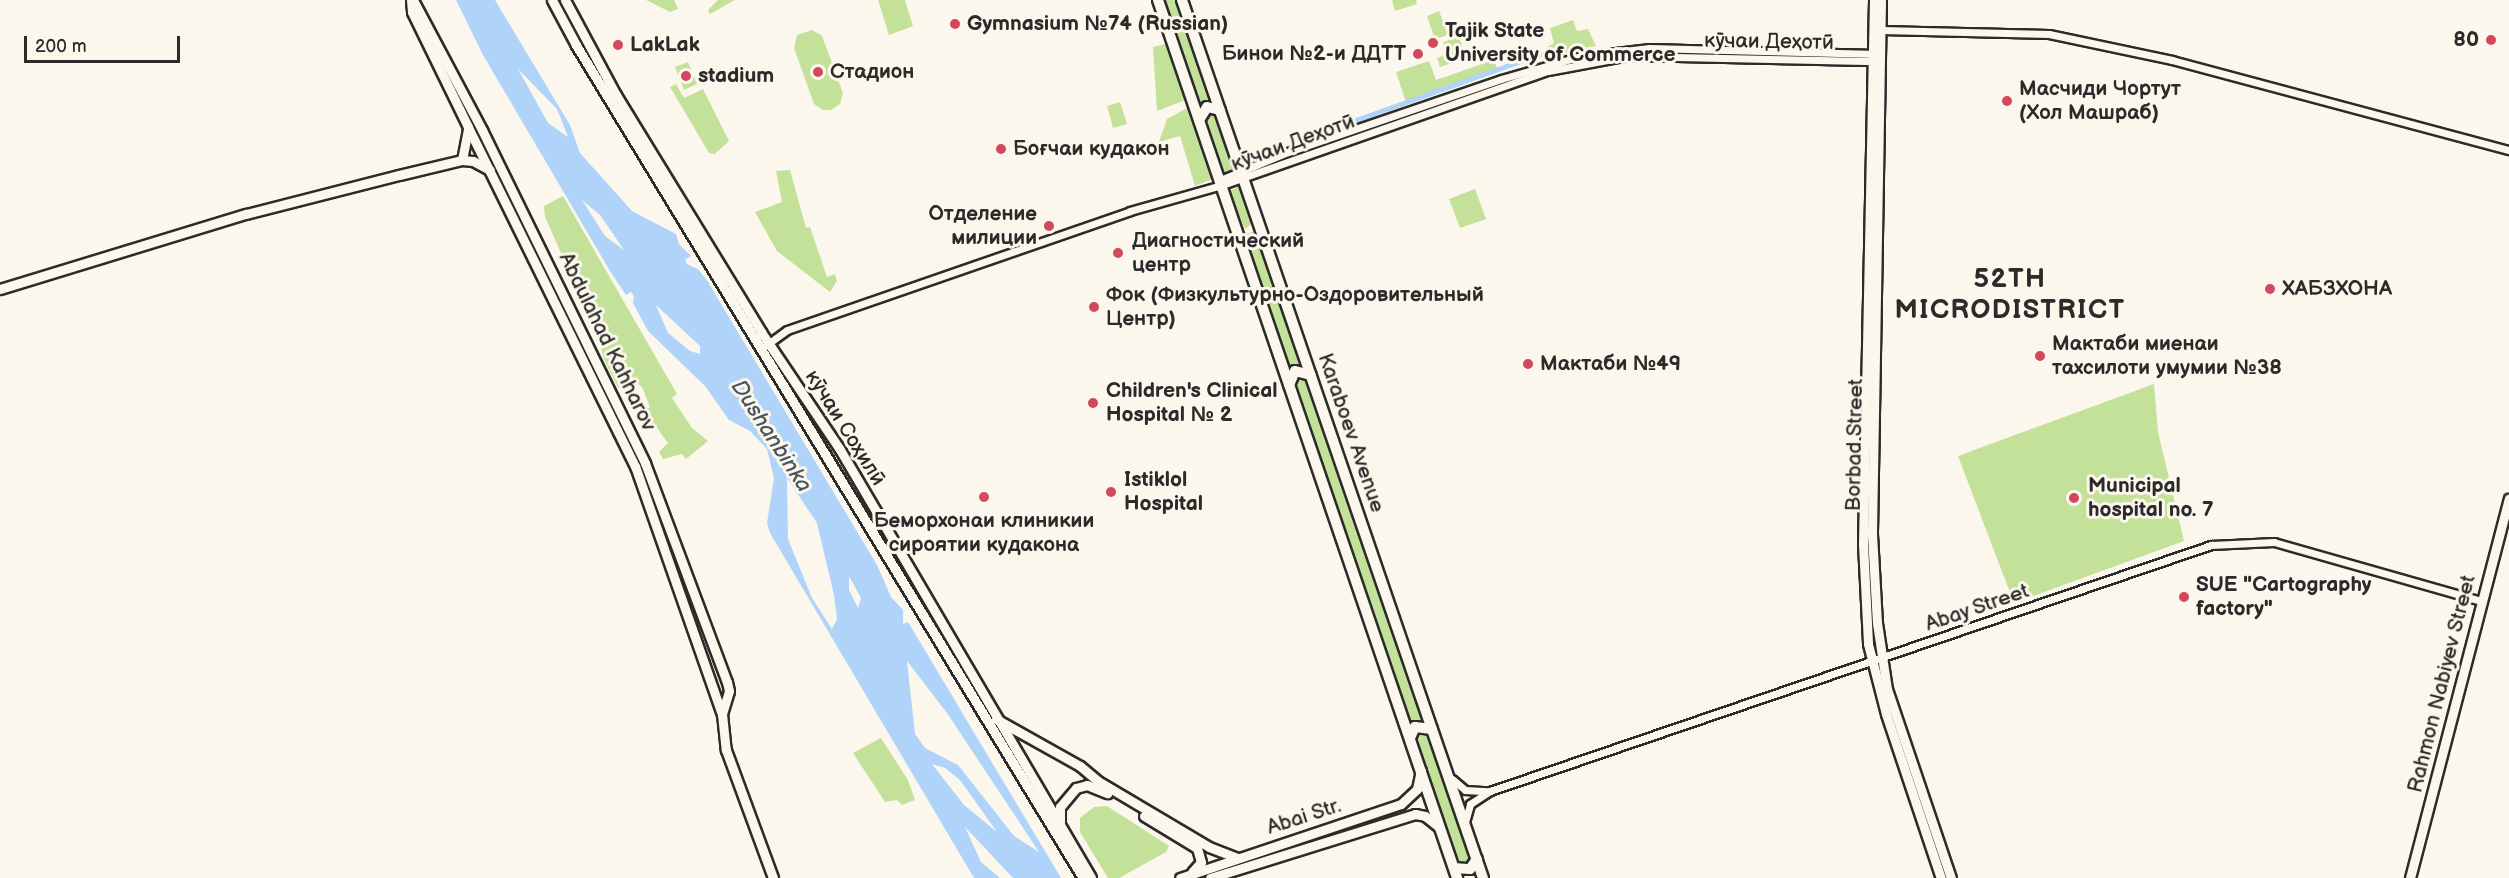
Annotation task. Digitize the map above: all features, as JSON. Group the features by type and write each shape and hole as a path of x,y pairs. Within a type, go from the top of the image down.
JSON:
{"highway":[{"name":"Karaboev Avenue","path":"1158,0 1456,873"},
{"name":"Karaboev Avenue","path":"1182,0 1483,878"},
{"path":"1199,120 1207,107 1220,110"},
{"path":"1237,229 1251,231 1257,218"},
{"path":"1289,385 1295,371 1311,375"},
{"path":"1410,738 1415,727 1432,729"},
{"path":"1456,873 1470,869 1477,859"}],"main road":[{"name":"Abdulahad Kahharov","path":"412,0 412,12 635,466 722,714 726,750 772,878"},
{"name":"Abdulahad Kahharov","path":"412,0 482,130 645,463 727,682 729,691 722,714"},
{"path":"552,0 576,45 765,346 816,438 1083,878"},
{"name":"кӯчаи Соҳилӣ","path":"565,0 616,95 765,346 828,430 1091,878"},
{"name":"Borbad Street","path":"1874,0 1876,58 1872,534 1876,660 1941,878"},
{"name":"Borbad Street","path":"1876,58 1881,30 1881,0"},
{"path":"462,160 468,127"},
{"path":"0,289 256,212 462,160 490,170"},
{"path":"816,438 828,430"},
{"name":"Rahmon Nabiyev Street","path":"2410,878 2509,499"},
{"name":"Borbad Street","path":"1876,660 1951,878"},
{"path":"996,718 1080,766 1098,780 1239,863 1229,878"},
{"name":"Abai Str.","path":"1210,878 1239,863 1401,804 1417,789 1421,770"},
{"path":"1060,827 1060,807 1066,795 1087,785 1100,788 1197,848 1201,862 1190,874"},
{"name":"Abai Str.","path":"1180,878 1415,814 1425,816 1440,828"}],"street":[{"path":"1881,30 2049,34 2172,60 2509,150"},
{"name":"кӯчаи Деҳотӣ","path":"765,346 796,327 1537,75 1607,59 1668,55 1876,58"},
{"name":"Abay Street","path":"1464,823 1470,804 1490,791 2195,550 2240,541 2274,542 2481,601"},
{"name":"Abay Street","path":"1447,774 1464,790 1490,791"}],"green space":[{"path":"646,0 674,0 678,9 670,12"},
{"path":"718,0 735,0 710,14 708,10"},
{"path":"878,0 905,0 913,26 889,35"},
{"path":"1163,0 1177,0 1213,103 1200,108"},
{"path":"1392,0 1416,0 1417,4 1395,11"},
{"path":"1439,11 1448,35 1435,39 1427,16"},
{"path":"1573,20 1577,31 1588,29 1596,46 1551,56 1547,47 1554,43 1550,28"},
{"path":"812,30 822,36 843,93 840,104 831,110 823,110 814,104 794,48 797,35"},
{"path":"1459,37 1466,58 1440,67 1437,58 1447,54 1443,42"},
{"path":"1169,43 1188,99 1157,111 1153,47"},
{"path":"1494,60 1498,72 1406,102 1396,72 1429,61 1436,80"},
{"name":"stadium","path":"688,62 697,84 684,90 675,67"},
{"path":"676,84 684,98 703,89 729,141 715,154 709,153 670,87"},
{"path":"1120,102 1127,124 1113,128 1107,106"},
{"path":"1189,107 1212,179 1195,186 1180,136 1159,142 1167,119"},
{"path":"1210,113 1216,113 1236,169 1223,174 1204,118"},
{"path":"790,170 806,228 810,227 827,277 835,274 837,281 830,292 777,251 755,212 782,202 776,171"},
{"path":"1242,186 1254,222 1245,229 1229,191"},
{"path":"1475,189 1486,219 1460,228 1449,199"},
{"path":"563,196 677,394 672,398 692,428 708,441 686,459 682,454 663,459 659,452 668,443 644,410 650,407 642,387 616,369 622,386 618,388 603,357 600,341 545,217 544,206"},
{"path":"1257,230 1303,366 1290,370 1244,235"},
{"path":"1296,376 1307,378 1425,721 1411,726 1294,384"},
{"name":"Municipal hospital no. 7","path":"2154,384 2158,432 2184,541 2014,603 1958,456"},
{"path":"1417,731 1428,732 1472,860 1470,863 1459,866 1415,735"},
{"path":"881,738 908,780 915,800 902,805 897,800 885,802 853,753"},
{"path":"1107,806 1169,846 1166,852 1119,878 1108,878 1080,832 1080,818 1094,807"}],"water":[{"name":"Dushanbinka","path":"456,0 495,0 570,125 580,153 632,211 676,234 679,244 691,256 685,260 687,264 698,269 708,282 877,565 891,597 903,610 903,624 908,622 1061,878 1013,878 965,827 981,862 1000,878 974,878 770,533 767,523 774,478 767,449 750,431 729,420 705,386 648,331 633,303 634,296 631,292 626,295 610,271 483,55","holes":["518,69 557,109 568,137 548,123","582,200 600,215 624,250 605,236","656,305 700,346 700,354 690,351 668,333","787,478 817,523 834,595 837,619 832,629 812,598 788,539","849,576 861,598 858,608 849,590","907,661 947,713 1039,852 1014,836 958,765 925,748 915,734","932,764 945,768 960,780 997,832 964,805"]}],"waterway":[{"path":"1350,122 1540,54"}],"place":[{"name":"Gymnasium №74 (Russian)","path":"955,24"},
{"name":"80","path":"2491,40"},
{"name":"Tajik State University of Commerce","path":"1433,43"},
{"name":"LakLak","path":"618,45"},
{"name":"Бинои №2-и ДДТТ","path":"1418,54"},
{"name":"Стадион","path":"818,72"},
{"name":"stadium","path":"686,76"},
{"name":"Масчиди Чортут (Хол Машраб)","path":"2007,101"},
{"name":"Боғчаи кудакон","path":"1001,149"},
{"name":"Отделение милиции","path":"1049,226"},
{"name":"Диагностический центр","path":"1118,253"},
{"name":"ХАБЗХОНА","path":"2270,289"},
{"name":"Фок (Физкультурно-Оздоровительный Центр)","path":"1094,307"},
{"name":"Мактаби миенаи тахсилоти умумии №38","path":"2040,356"},
{"name":"Мактаби №49","path":"1528,364"},
{"name":"Children's Clinical Hospital № 2","path":"1093,403"},
{"name":"Istiklol Hospital","path":"1111,492"},
{"name":"Беморхонаи клиникии сироятии кудакона","path":"984,497"},
{"name":"Municipal hospital no. 7","path":"2074,498"},
{"name":"SUE \"Cartography factory\"","path":"2184,597"}],"district":[{"name":"52TH MICRODISTRICT","path":"2010,294"}]}
